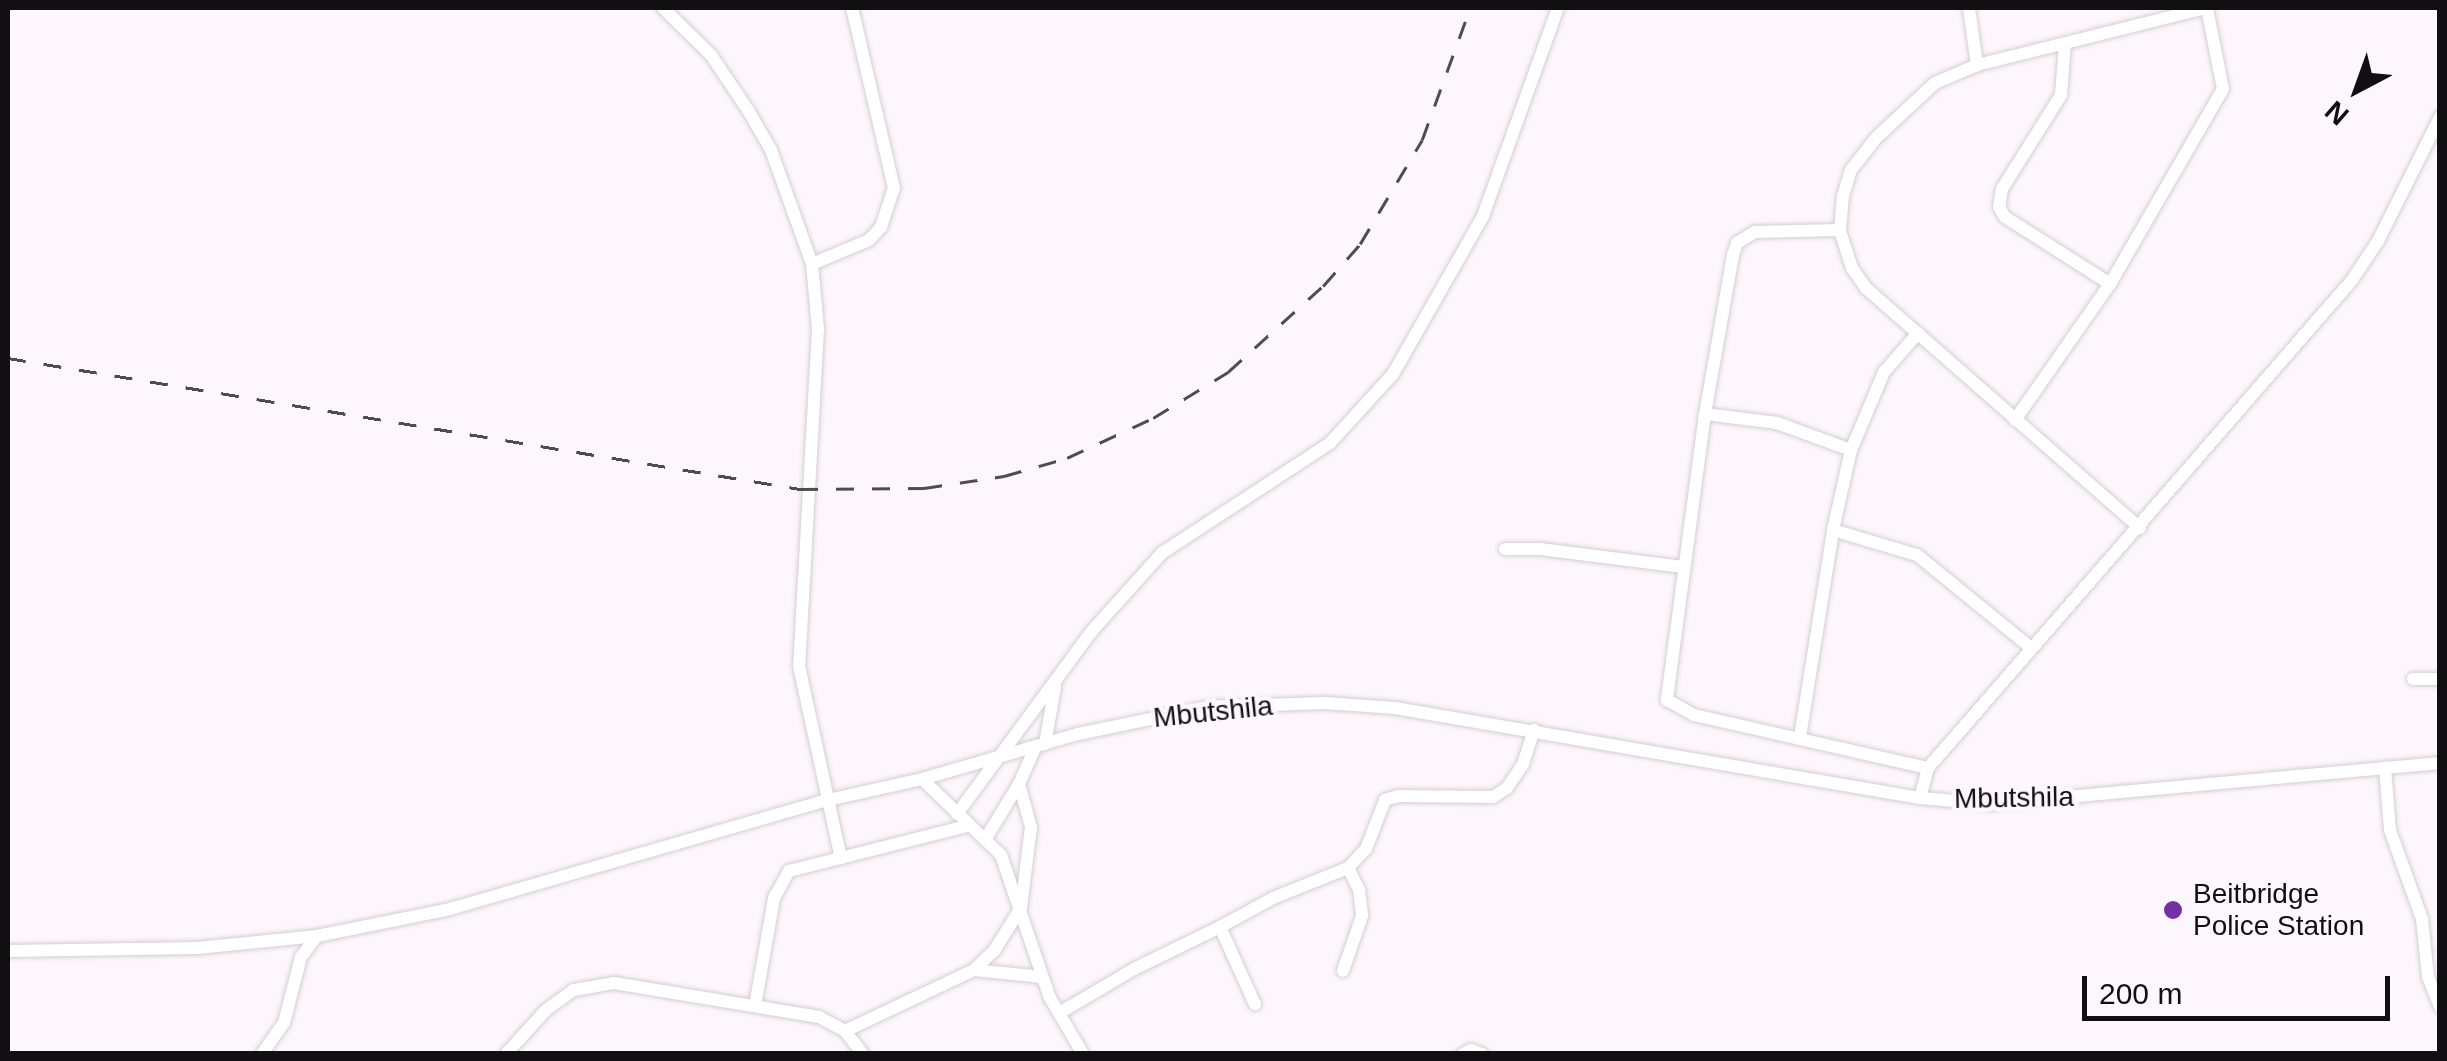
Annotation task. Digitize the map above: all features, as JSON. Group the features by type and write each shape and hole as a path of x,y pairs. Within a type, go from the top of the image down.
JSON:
{"street":[{"path":"663,8 711,54 748,110 771,150 812,264 818,329 799,666 841,858"},
{"path":"812,264 869,240 881,227 894,188 852,8"},
{"path":"958,814 1055,687 1091,632 1162,553 1330,443 1392,374 1483,216 1558,8"},
{"path":"1969,8 1977,66"},
{"path":"2015,420 2110,284 2223,89 2206,8 1977,66 1935,83 1876,138 1852,170 1840,230 1852,268 1866,288 1918,332 2015,420 2140,528"},
{"path":"2066,44 2061,96 2002,188 1999,207 2005,218 2110,284"},
{"path":"1920,798 1928,768 2352,280 2378,241 2440,117"},
{"path":"1840,230 1756,232 1737,243 1729,266 1705,414 1668,700 1684,712 1928,768"},
{"path":"1800,737 1832,530 1851,450 1884,372 1918,332"},
{"path":"1705,414 1776,422 1851,450"},
{"path":"1832,530 1917,555 2031,648"},
{"path":"1504,549 1540,549 1683,567"},
{"path":"2413,679 2440,678"},
{"path":"986,838 1041,745 1055,687"},
{"name":"Mbutshila","path":"8,951 180,948 317,936 446,910 828,800 1208,707 1325,702 1395,708 1920,798 1990,804 2440,763"},
{"path":"1062,1012 1134,969 1273,898 1348,868 1366,849 1385,800 1398,796 1493,797 1507,788 1523,764 1534,730"},
{"path":"2385,768 2390,830 2422,919 2428,976 2440,1007"},
{"path":"922,780 1001,855 1042,977 1083,1054"},
{"path":"845,1030 974,970 994,951 1020,908 1031,828 1019,784"},
{"path":"755,1006 780,882 799,866 967,826"},
{"path":"1342,972 1362,916 1360,890 1348,868"},
{"path":"1220,926 1255,1004"},
{"path":"262,1054 284,1023 301,957 317,936"},
{"path":"974,970 1042,977"},
{"path":"506,1054 546,1010 574,990 614,983 819,1017 845,1030 862,1054"},
{"path":"1463,1054 1482,1054"}],"railway":[{"path":"8,358 800,489 924,488 1004,476 1067,458 1153,418 1228,372 1323,286 1360,244 1422,140 1470,8"}],"place":[{"name":"Beitbridge Police Station","path":"2173,910"}]}
